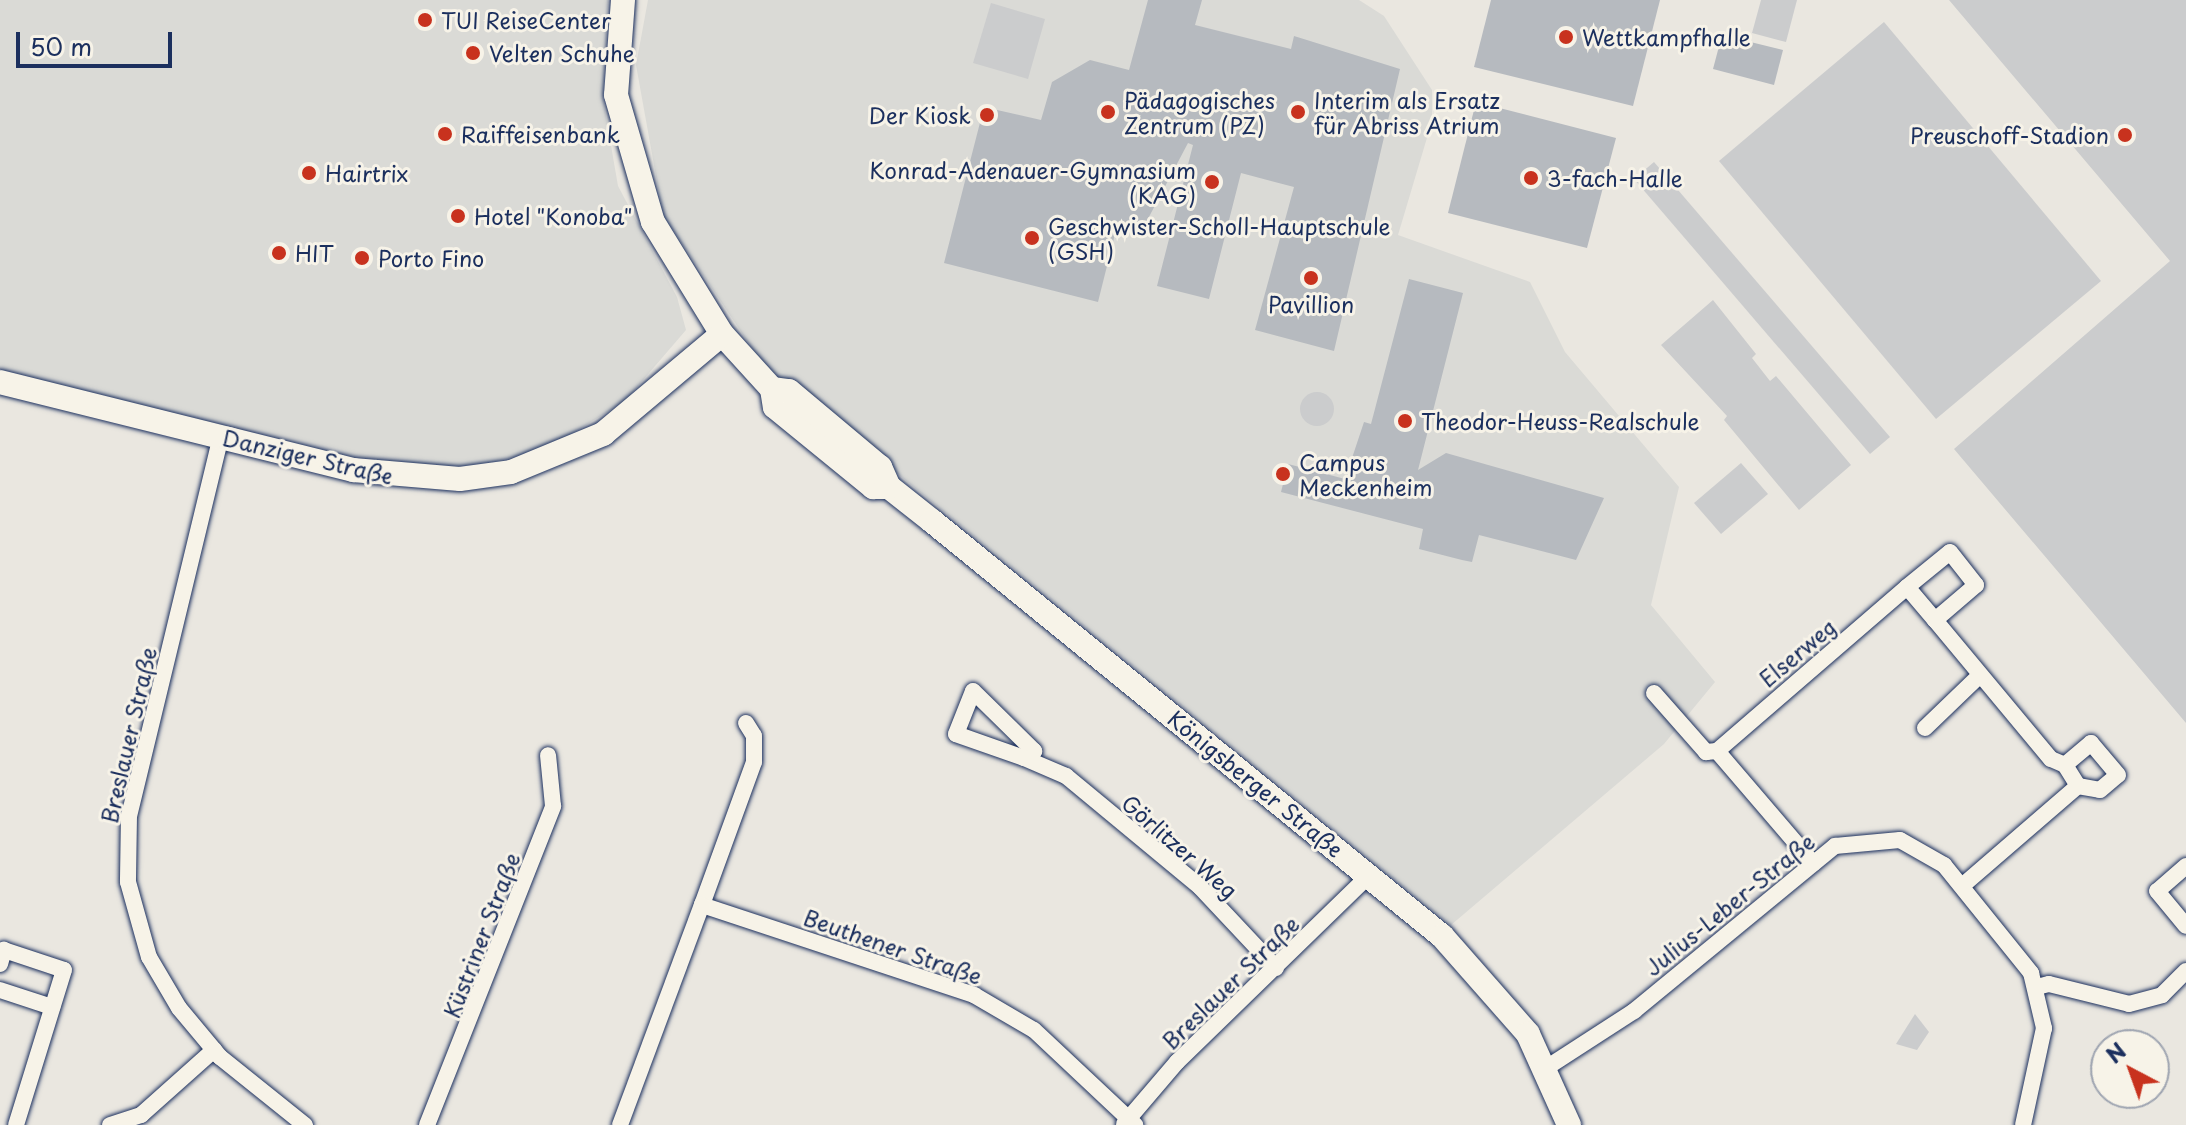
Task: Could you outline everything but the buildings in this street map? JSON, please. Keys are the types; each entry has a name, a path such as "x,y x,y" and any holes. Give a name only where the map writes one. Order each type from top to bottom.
{"street":[{"name":"Königsberger Straße","path":"623,0 615,82 627,138 653,222 722,334 772,389 789,391 880,467 889,487 1369,875 1466,960 1528,1034 1546,1068 1569,1125"},
{"name":"Danziger Straße","path":"0,382 404,479 511,472 603,434 722,334"},
{"name":"Breslauer Straße","path":"221,436 125,847 132,908 149,957 214,1050 305,1125"},
{"name":"Elserweg","path":"1717,751 1950,552 1976,585 1935,620"},
{"path":"1907,587 2051,759 2065,765 2078,786 2100,790 2118,775 2091,743 2065,765"},
{"path":"1925,728 1979,676"},
{"name":"Görlitzer Weg","path":"1029,755 973,691 956,734 1029,755 1048,766 1200,887 1276,968"},
{"path":"1654,693 1706,752 1717,751 1813,863"},
{"path":"620,1125 754,762 754,736 746,723"},
{"name":"Küstriner Straße","path":"427,1125 553,806 548,755"},
{"path":"1962,886 2078,786"},
{"name":"Julius-Leber-Straße","path":"1546,1068 1634,1011 1813,863 1857,840 1900,840 1927,852 1962,886 2022,958 2037,987 2044,1028 2023,1125"},
{"path":"2186,866 2157,891 2186,926"},
{"name":"Breslauer Straße","path":"1129,1122 1369,875"},
{"name":"Beuthener Straße","path":"702,905 974,995 1034,1030 1129,1122"},
{"path":"0,964 4,950 64,970 16,1125"},
{"path":"2037,987 2049,984 2129,1004 2162,995 2186,971"},
{"path":"0,990 52,1007"},
{"path":"110,1125 141,1115 214,1050"}],"shaded area":[{"path":"0,0 608,0 603,99 618,186 677,297 686,330 625,401 545,450 434,475 364,465 0,374"},
{"name":"Campus Meckenheim","path":"648,0 1359,0 1384,16 1432,90 1432,121 1398,235 1530,282 1565,352 1679,487 1651,605 1715,682 1664,744 1451,925 762,363 663,215 636,65"},
{"path":"1761,0 1797,0 1786,42 1752,33"},
{"path":"1949,0 2186,0 2186,723 1954,449 2170,261"},
{"path":"991,3 1045,19 1028,79 973,63"},
{"path":"1884,22 2101,281 1936,419 1719,161"},
{"path":"1654,162 1890,437 1870,454 1634,179"},
{"path":"1713,300 1756,354 1752,358 1770,381 1776,376 1851,465 1799,510 1724,420 1727,416 1661,345"},
{"path":"1317,392 1329,397 1334,409 1329,421 1317,426 1305,421 1300,409 1305,397"},
{"path":"1741,463 1768,494 1721,534 1694,503"},
{"path":"1915,1014 1929,1032 1917,1050 1896,1044"}],"place":[{"name":"TUI ReiseCenter","path":"425,20"},
{"name":"Wettkampfhalle","path":"1566,37"},
{"name":"Velten Schuhe","path":"473,53"},
{"name":"Pädagogisches Zentrum (PZ)","path":"1108,112"},
{"name":"Interim als Ersatz für Abriss Atrium","path":"1298,112"},
{"name":"Der Kiosk","path":"987,115"},
{"name":"Raiffeisenbank","path":"445,134"},
{"name":"Preuschoff-Stadion","path":"2125,135"},
{"name":"Hairtrix","path":"309,173"},
{"name":"3-fach-Halle","path":"1531,178"},
{"name":"Konrad-Adenauer-Gymnasium (KAG)","path":"1212,182"},
{"name":"Hotel \"Konoba\"","path":"458,216"},
{"name":"Geschwister-Scholl-Hauptschule (GSH)","path":"1032,238"},
{"name":"HIT","path":"279,253"},
{"name":"Porto Fino","path":"362,258"},
{"name":"Pavillion","path":"1311,278"},
{"name":"Theodor-Heuss-Realschule","path":"1405,421"},
{"name":"Campus Meckenheim","path":"1283,474"}]}
